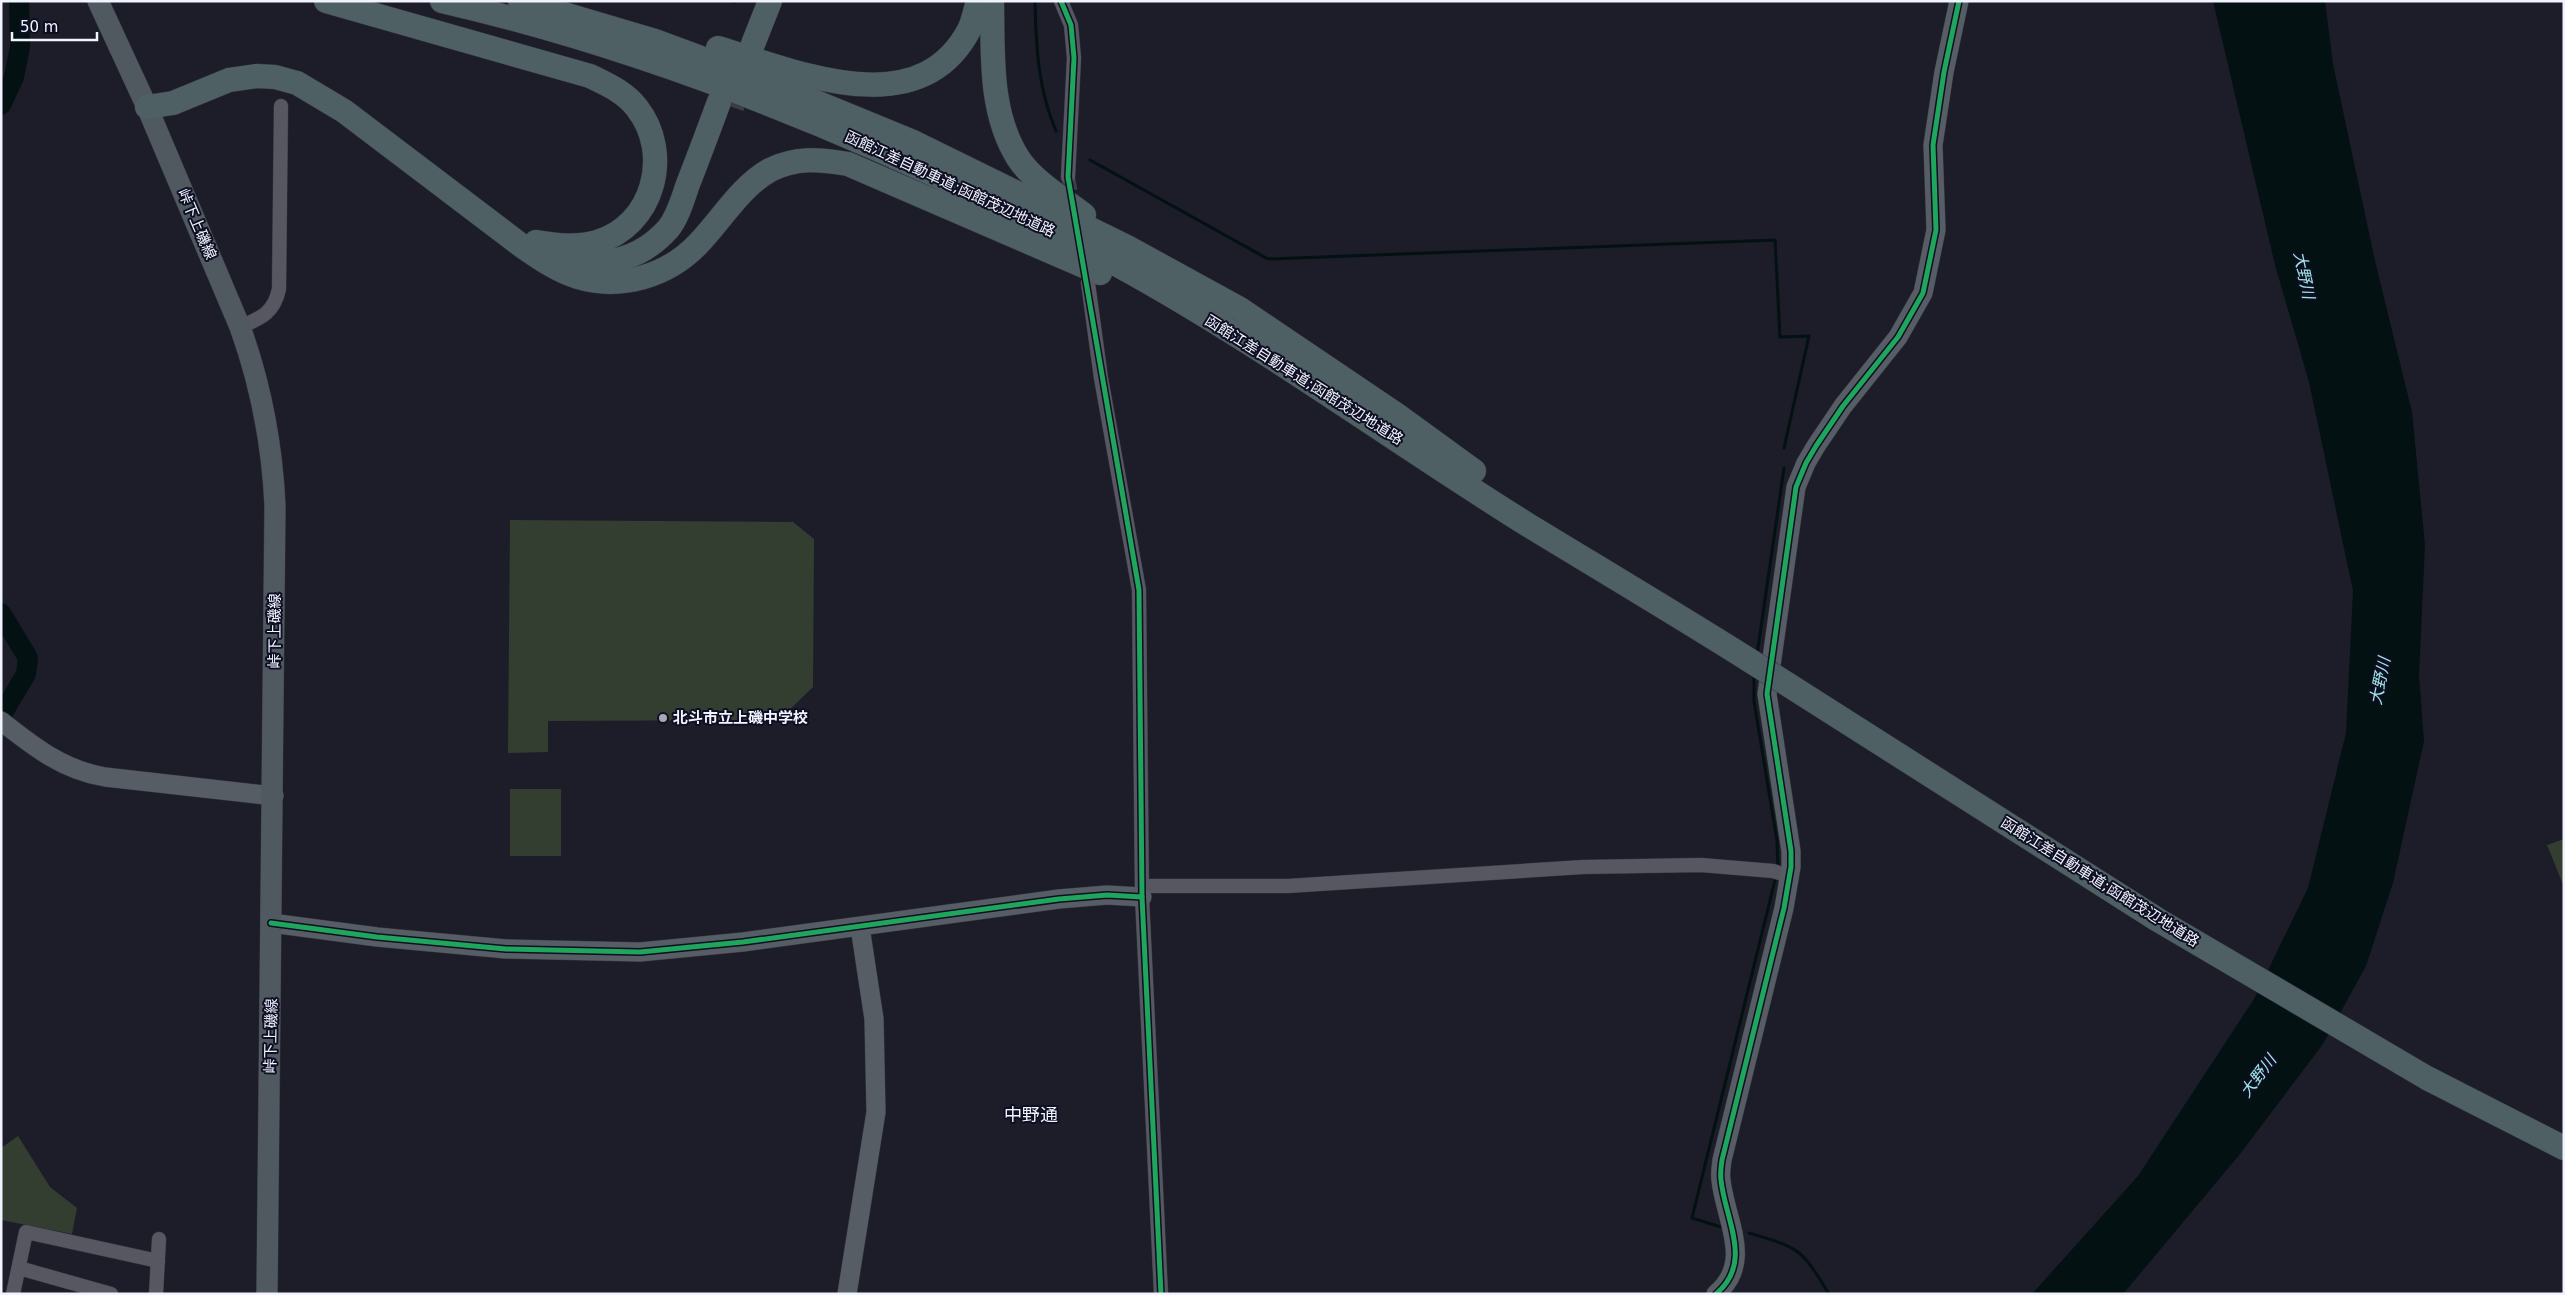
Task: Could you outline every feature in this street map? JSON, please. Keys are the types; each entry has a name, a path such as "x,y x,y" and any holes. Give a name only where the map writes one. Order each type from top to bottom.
{"highway":[{"path":"326,1 590,76 621,92 638,109 650,131 655,149 655,171 646,205 634,220 618,234 597,242 572,247 536,242"},
{"name":"函館江差自動車道;函館茂辺地道路","path":"442,1 568,34 649,60 775,105 902,159 1117,265 1288,366 1527,524 1648,596 2158,920 2427,1078 2564,1148"},
{"name":"函館江差自動車道;函館茂辺地道路","path":"520,1 656,41 782,88 911,141 1127,247 1249,315 1397,415 1648,596"},
{"path":"532,1 665,32 834,82 873,86 915,79 937,67 955,51 969,29 978,1"},
{"path":"757,1 748,42 770,1"},
{"path":"992,1 997,104 1005,130 1018,158 1042,182 1127,247"},
{"path":"147,107 167,91 214,72 244,64 274,64 292,68 312,76 346,99 536,242 561,256 588,263 624,259 646,247 668,228 725,104 691,214 674,242 644,264 618,274 578,277"},
{"path":"147,107 172,103 229,80 257,76 275,77 297,83 344,112 548,264 578,277 611,283 657,274 698,244 737,198 770,171 801,160 821,160 848,164 1100,273 1288,366"}],"main road":[{"name":"峠下上磯線","path":"98,1 147,107 240,327 256,375 273,458 275,505 274,796 267,1294"}],"street":[{"path":"1062,1 1071,25 1074,58 1068,177"},
{"path":"1716,1294 1726,1285 1736,1253 1721,1179 1722,1160 1784,908 1781,873 1791,851 1767,694 1796,487 1806,463 1824,435 1843,406 1898,337 1923,293 1936,230 1933,144 1944,72 1959,1"},
{"path":"240,327 264,317 274,307 279,289 281,106"},
{"path":"1088,283 1101,378 1139,590 1143,891 1161,1294"},
{"path":"1,721 50,758 70,768 93,775 274,796"},
{"path":"272,923 376,937 506,949 640,952 743,942 1059,899 1143,891 1288,886 1435,875 1603,867 1700,865 1781,873"},
{"path":"847,1294 876,1112 874,1019 860,927"},
{"path":"13,1294 26,1232 158,1261"},
{"path":"156,1294 159,1239"},
{"path":"19,1268 111,1294"}],"green space":[{"path":"510,520 793,522 814,539 813,687 779,720 548,721 548,752 508,753"},
{"path":"510,789 561,789 561,856 510,856"},
{"path":"2564,839 2564,887 2547,845"},
{"path":"18,1136 50,1187 77,1208 72,1234 1,1220 1,1148"}],"water":[{"name":"大野川","path":"2213,1 2325,1 2333,64 2375,261 2412,412 2425,545 2419,675 2424,741 2393,883 2366,966 2323,1044 2240,1154 2123,1294 2032,1294 2138,1176 2254,999 2308,888 2346,733 2353,591 2309,382 2275,265"}],"waterway":[{"path":"1,105 14,77 20,47 19,1"},
{"path":"1035,1 1039,68 1045,99 1056,131"},
{"path":"1090,160 1268,259 1775,240 1780,337 1809,336 1784,448"},
{"path":"1757,655 1784,468"},
{"path":"1,613 28,658 26,674 1,716"},
{"path":"1754,674 1754,701 1777,841 1778,868"},
{"path":"1721,1227 1692,1218 1776,876"},
{"path":"1749,1233 1779,1242 1798,1252 1812,1267 1829,1294"}],"tunnel":[{"path":"732,107 744,72"},
{"path":"1068,177 1074,209"}],"cycle path":[{"path":"1061,1 1071,25 1074,58 1068,177 1139,590 1142,897 1161,1294"},
{"path":"1716,1294 1727,1282 1733,1268 1735,1254 1731,1225 1723,1195 1721,1180 1722,1160 1784,908 1791,867 1791,851 1767,694 1796,487 1806,463 1816,446 1843,406 1898,337 1923,293 1936,230 1933,145 1944,72 1959,1"},
{"path":"271,923 377,937 506,949 640,952 743,942 1059,899 1107,895 1142,897"}],"place":[{"name":"北斗市立上磯中学校","path":"663,718"}],"district":[{"name":"中野通","path":"1031,1114"}]}
